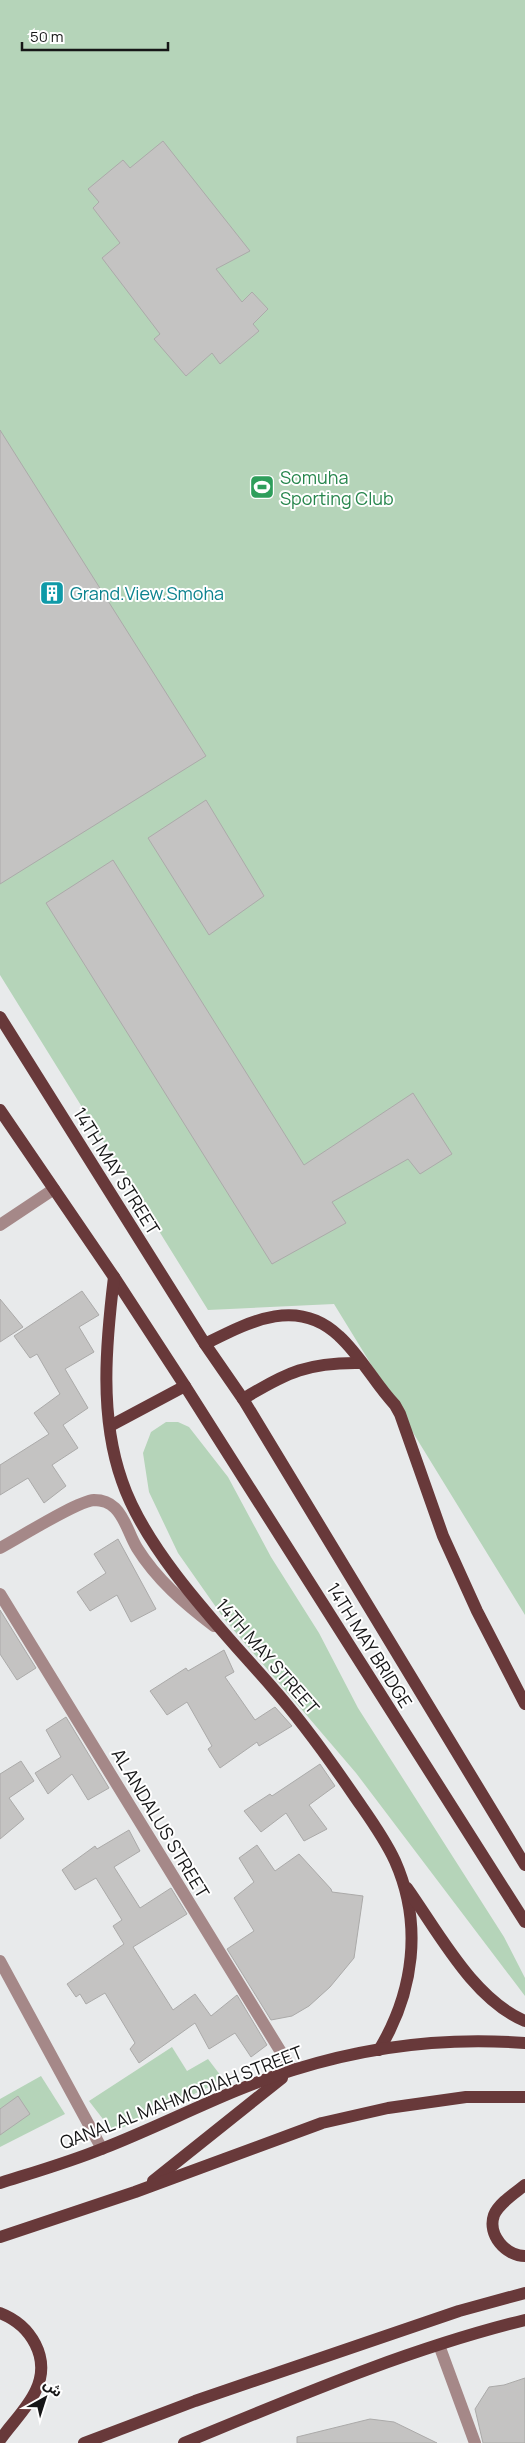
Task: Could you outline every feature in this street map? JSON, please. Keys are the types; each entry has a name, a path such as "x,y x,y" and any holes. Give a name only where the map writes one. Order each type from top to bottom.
{"main road":[{"name":"14TH MAY STREET","path":"0,1016 205,1344 243,1399"},
{"path":"0,1110 114,1276 185,1386 110,1426"},
{"name":"14TH MAY STREET","path":"114,1276 106,1350 110,1426 122,1481 132,1505 167,1560 223,1632 311,1733 385,1841 403,1882 412,1926 411,1960 406,1990 399,2011 379,2050"},
{"path":"205,1344 245,1324 286,1314 308,1317 325,1324 340,1337 400,1414 443,1536 477,1611 525,1704"},
{"path":"243,1399 296,1370 334,1362 361,1362"},
{"name":"14TH MAY BRIDGE","path":"185,1386 525,1922"},
{"name":"14TH MAY BRIDGE","path":"243,1399 525,1865"},
{"path":"403,1882 482,1991 500,2007 525,2021"},
{"name":"QANAL AL MAHMODIAH STREET","path":"0,2183 102,2149 232,2093 292,2070 335,2058 404,2045 465,2040 525,2043"},
{"path":"144,2188 292,2070"},
{"path":"0,2237 332,2121 388,2108 466,2097 525,2097"},
{"path":"525,2185 494,2214 493,2221 495,2236 500,2243 513,2254 525,2256"},
{"path":"84,2443 204,2398 459,2312 525,2293"},
{"path":"0,2313 16,2320 28,2331 36,2344 41,2360 41,2375 36,2391 0,2440"},
{"path":"184,2443 341,2378 439,2345 525,2320"}],"street":[{"path":"0,1225 54,1189"},
{"path":"0,1548 86,1502 106,1502 114,1507 120,1515 137,1548 159,1577 184,1604 223,1632"},
{"name":"AL ANDALUS STREET","path":"0,1594 292,2070"},
{"path":"0,1961 102,2149"},
{"path":"439,2345 475,2443"}],"green space":[{"name":"Somuha Sporting Club","path":"0,0 525,0 525,1615 334,1304 208,1310 0,975"},
{"path":"166,1422 178,1422 189,1427 228,1477 271,1557 319,1633 358,1708 504,1937 525,1978 525,1996 356,1773 225,1620 178,1553 149,1492 143,1453 151,1432"},
{"path":"172,2047 187,2071 208,2059 224,2080 113,2132 89,2101"},
{"path":"41,2076 65,2114 0,2147 0,2099"}],"building":[{"path":"163,141 250,251 216,269 242,302 252,292 268,309 253,324 259,331 220,364 212,353 186,376 154,339 160,334 102,258 120,243 93,208 99,202 88,189 123,160 130,168"},
{"name":"Grand.View.Smoha","path":"0,430 206,756 0,884"},
{"path":"206,800 264,896 209,935 148,838"},
{"path":"113,860 304,1165 413,1093 452,1154 420,1174 408,1159 332,1202 346,1223 272,1264 46,903"},
{"path":"82,1291 99,1315 79,1327 94,1352 65,1369 88,1408 63,1425 78,1448 52,1465 66,1486 44,1503 28,1478 0,1495 0,1465 49,1434 34,1413 60,1394 37,1354 30,1358 14,1336"},
{"path":"0,1299 23,1327 0,1342"},
{"path":"118,1539 156,1609 131,1622 117,1595 90,1611 77,1592 106,1573 94,1554"},
{"path":"0,1610 36,1668 17,1680 0,1654"},
{"path":"224,1650 234,1672 225,1677 255,1720 275,1707 292,1726 259,1746 257,1742 220,1768 208,1749 212,1746 187,1702 167,1715 150,1691 186,1668 188,1671"},
{"path":"66,1717 109,1788 88,1800 72,1774 48,1794 35,1773 61,1757 46,1730"},
{"path":"21,1761 34,1781 9,1798 24,1819 0,1839 0,1774"},
{"path":"320,1764 335,1786 309,1805 327,1829 304,1841 286,1813 261,1832 244,1811 270,1794 272,1796"},
{"path":"129,1830 140,1851 114,1867 140,1908 171,1888 187,1914 133,1947 173,2010 195,1994 211,2016 237,1995 267,2045 251,2057 235,2033 209,2049 195,2023 139,2063 130,2049 135,2043 105,1993 86,2004 80,1994 76,1997 67,1984 124,1944 113,1926 122,1920 96,1878 75,1890 62,1870 95,1846 97,1849"},
{"path":"257,1845 275,1871 299,1854 332,1892 363,1896 354,1958 330,1987 309,2006 292,2016 271,2020 227,1949 254,1931 234,1898 254,1882 239,1858"},
{"path":"18,2096 30,2114 0,2135 0,2109"},
{"path":"525,2378 525,2443 483,2443 475,2409 489,2387 504,2385"},
{"path":"370,2419 394,2422 437,2443 297,2443 297,2437"}],"place":[{"name":"Somuha Sporting Club","path":"262,487"},
{"name":"Grand.View.Smoha","path":"52,593"}]}
